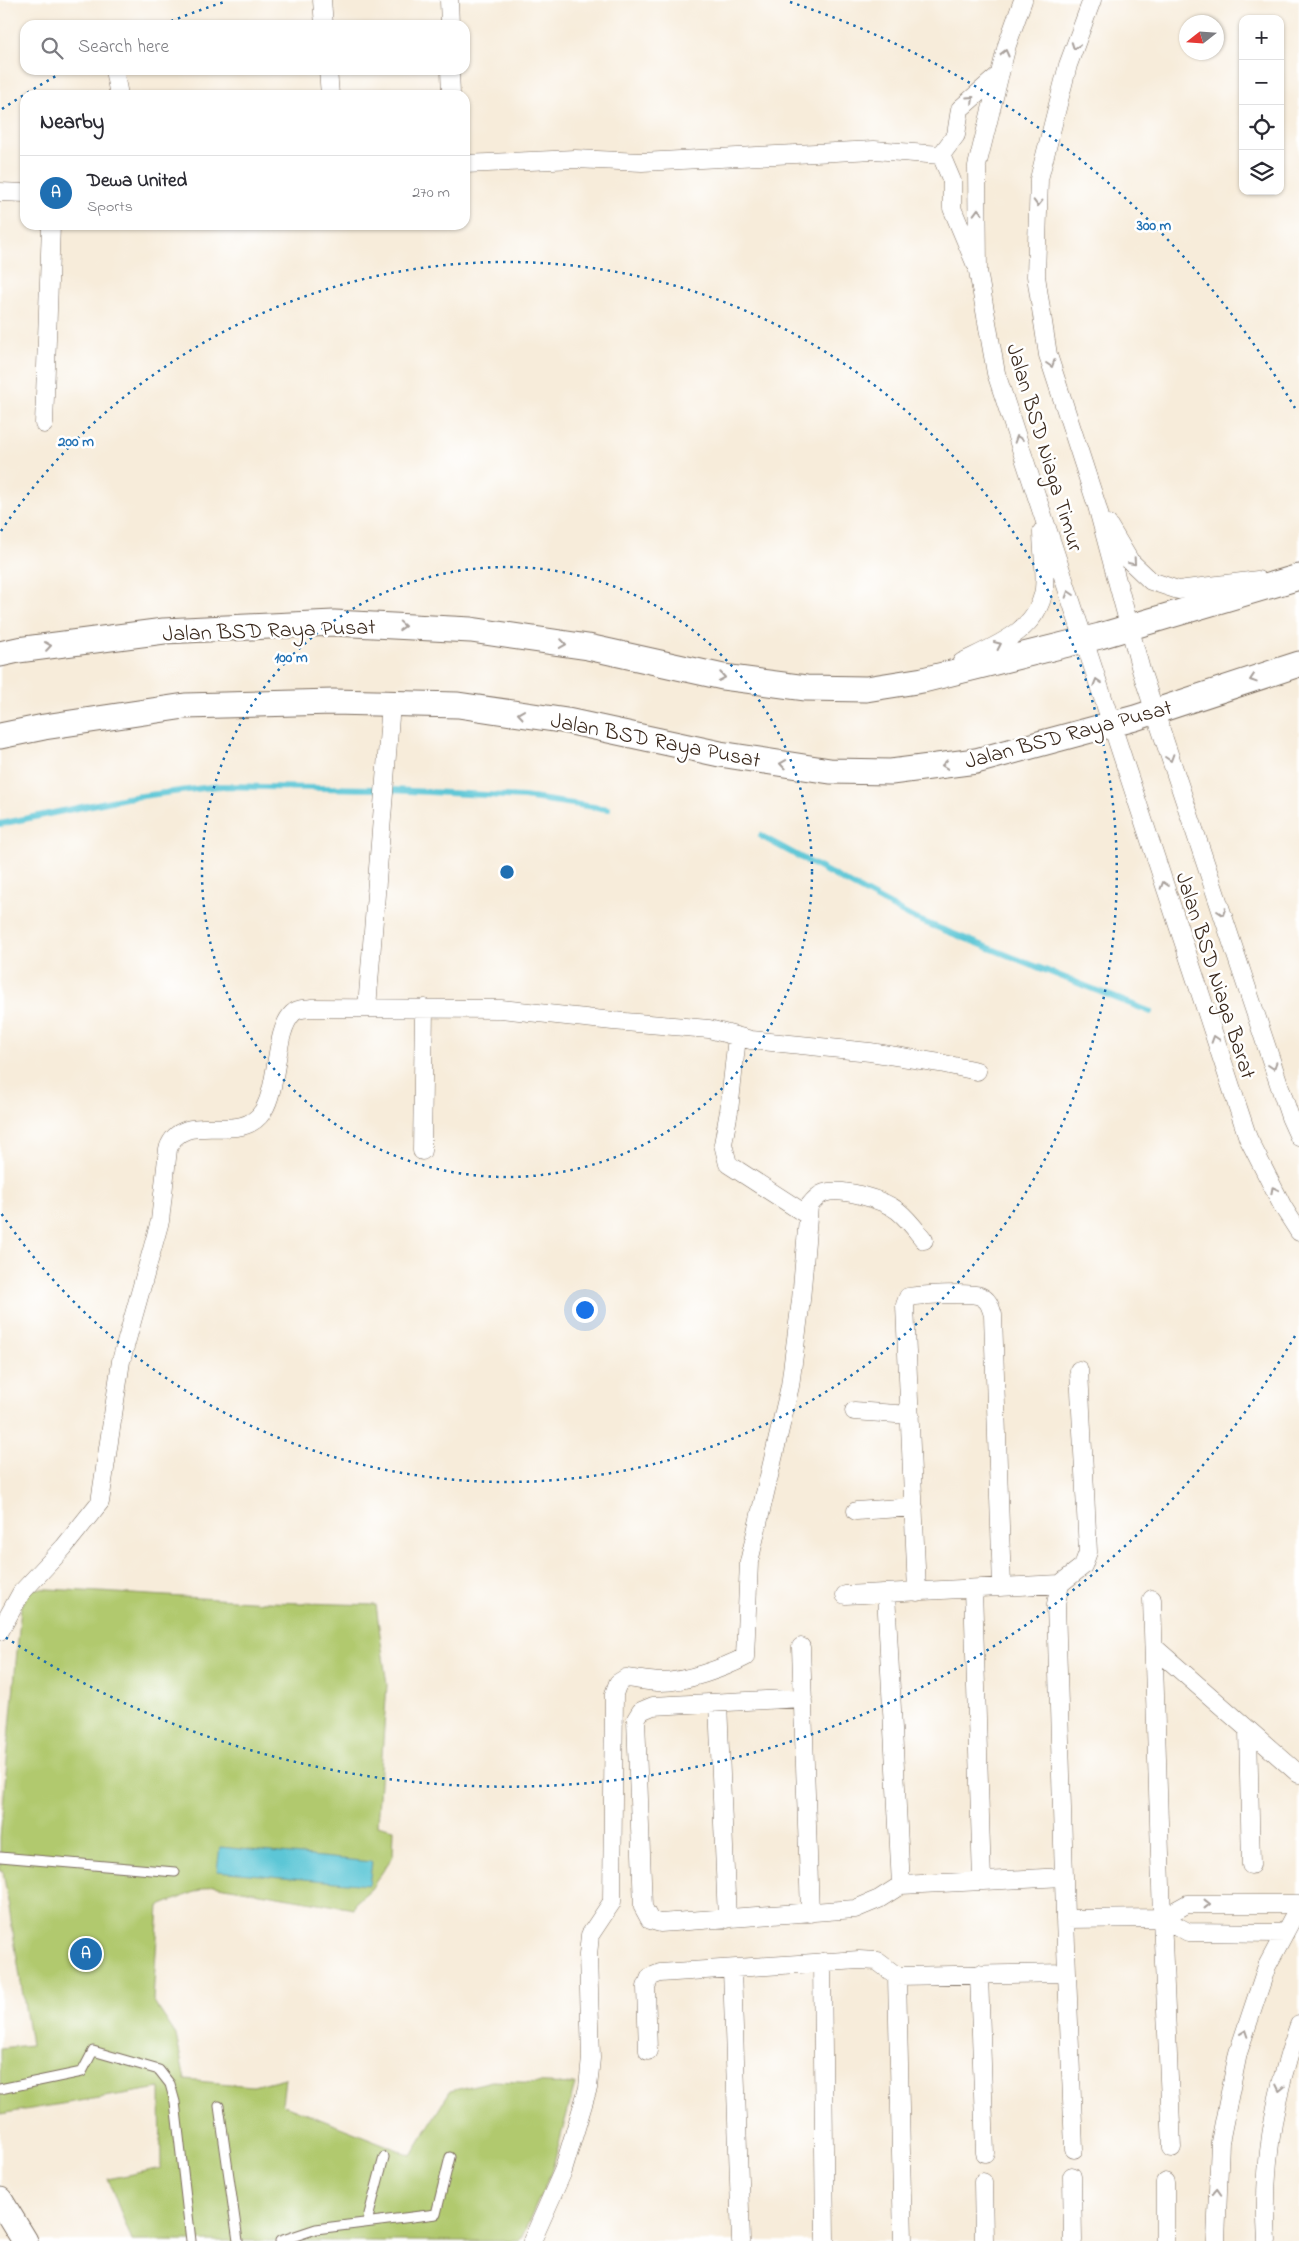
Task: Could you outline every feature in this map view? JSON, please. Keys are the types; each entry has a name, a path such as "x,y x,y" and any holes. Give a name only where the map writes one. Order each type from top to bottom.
{"main road":[{"name":"Jalan BSD Raya Pusat","path":"0,654 164,631 334,623 471,630 588,647 723,677 806,688 866,689 923,680 1130,628 1299,576"},
{"name":"Jalan BSD Raya Pusat","path":"0,736 44,727 185,706 332,702 458,705 567,721 720,754 830,771 891,772 976,761 1111,725 1299,664"},
{"path":"0,2200 25,2241"}],"street":[{"path":"322,0 324,20"},
{"path":"449,0 450,20"},
{"name":"Jalan BSD Niaga Timur","path":"1023,0 1007,45 977,166 978,271 996,373 1111,725"},
{"name":"Jalan BSD Niaga Timur","path":"1092,0 1068,65 1039,179 1036,276 1048,356 1097,506 1155,711"},
{"path":"941,156 956,135 960,109 1000,74"},
{"path":"115,75 119,90"},
{"path":"328,75 330,90"},
{"path":"450,75 451,90"},
{"path":"470,164 575,159 642,162 874,150 941,156"},
{"path":"941,156 952,181 952,208 978,271"},
{"path":"0,192 20,192"},
{"path":"44,424 51,230"},
{"path":"1097,506 1130,561 1151,581 1178,590 1299,576"},
{"path":"923,680 1011,639 1034,616 1044,589 1041,510"},
{"path":"367,1008 385,755 391,704"},
{"name":"Jalan BSD Niaga Barat","path":"1155,711 1290,1117 1299,1137"},
{"name":"Jalan BSD Niaga Barat","path":"1111,725 1248,1138 1283,1207 1299,1232"},
{"path":"0,1631 21,1593 64,1547 100,1502 121,1361 160,1221 168,1149 171,1140 182,1131 196,1128 236,1128 255,1120 262,1113 270,1098 284,1028 293,1013 300,1009 311,1008 501,1008 613,1021 709,1028 751,1040 870,1052 940,1062 977,1071"},
{"path":"422,1151 424,1008"},
{"path":"737,1037 730,1111 723,1144 728,1164 807,1216"},
{"path":"532,2241 563,2171 588,2088 591,2058 588,1955 590,1935 612,1902 614,1694 618,1683 626,1678 660,1682 678,1680 746,1657 749,1562 790,1386 801,1300 809,1206 823,1193 863,1196 886,1203 898,1211 924,1240"},
{"path":"917,1592 905,1305 908,1297 919,1295 979,1295 989,1302 993,1315 1002,1587"},
{"path":"845,1595 1060,1584 1083,1566 1088,1552 1079,1370"},
{"path":"854,1411 910,1415"},
{"path":"856,1511 914,1507"},
{"path":"1060,1584 1056,1604 1074,2149"},
{"path":"973,1589 982,1881"},
{"path":"886,1593 901,1885"},
{"path":"1152,1599 1162,1918 1172,2148"},
{"path":"801,1647 810,1913"},
{"path":"1154,1647 1299,1774"},
{"path":"803,1698 653,1706 641,1711 636,1719 643,1907 650,1920 660,1923 855,1910 879,1899 901,1885 1064,1877"},
{"path":"718,1702 727,1918"},
{"path":"1248,1729 1251,1865"},
{"path":"1065,1919 1162,1918 1187,1904 1299,1905 1267,1966 1238,2053 1220,2142 1216,2241"},
{"path":"1162,1918 1188,1932 1285,1933"},
{"path":"648,2052 646,1987 650,1977 660,1973 859,1960 877,1961 897,1976 1067,1973"},
{"path":"822,1962 825,2241"},
{"path":"732,1969 741,2241"},
{"path":"979,1974 985,2153"},
{"path":"897,1976 902,2241"},
{"path":"1267,2241 1269,2144 1286,2063 1299,2025"},
{"path":"1072,2176 1073,2241"},
{"path":"983,2182 984,2241"},
{"path":"1165,2182 1165,2241"}],"lane":[{"path":"0,1857 175,1872"},
{"path":"0,2089 82,2072 93,2051 159,2070 170,2084 175,2102 191,2241"},
{"path":"219,2106 238,2241"},
{"path":"367,2222 384,2157"},
{"path":"284,2240 316,2229 436,2214 450,2158"}],"green space":[{"path":"32,1588 267,1602 376,1605 387,1685 377,1825 394,1829 393,1856 371,1889 356,1902 354,1909 213,1885 159,1906 153,2000 176,2035 185,2080 253,2086 285,2078 282,2104 411,2155 450,2091 492,2081 575,2084 551,2173 520,2241 132,2241 108,2179 161,2168 160,2088 0,2114 0,2048 31,2045 3,1871 0,1871 0,1838 21,1607"}],"water":[{"path":"220,1847 372,1862 369,1885 217,1871"}],"waterway":[{"path":"0,824 126,798 219,786 372,789 524,797 608,809"},
{"path":"761,836 911,917 1151,1012"}],"place":[{"name":"Dewa United","path":"86,1954"}]}
